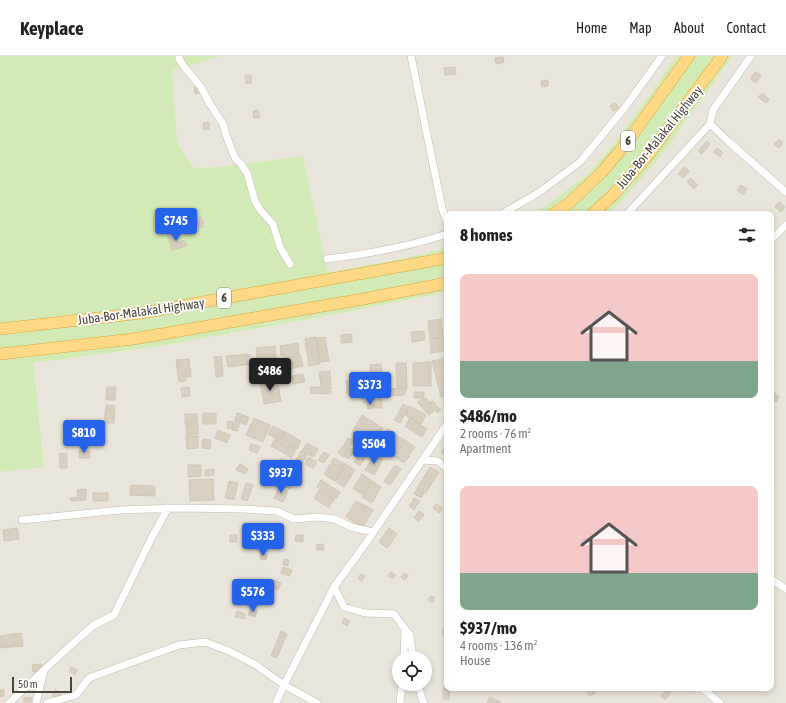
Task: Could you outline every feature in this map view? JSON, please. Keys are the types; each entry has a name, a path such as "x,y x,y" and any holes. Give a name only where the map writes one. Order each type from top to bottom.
{"highway":[{"name":"Juba-Bor-Malakal Highway","path":"558,211 567,205 602,172 625,146 689,56"},
{"name":"Juba-Bor-Malakal Highway","path":"596,211 612,196 646,158 722,56"},
{"name":"Juba-Bor-Malakal Highway","path":"0,329 142,313 444,259"},
{"name":"Juba-Bor-Malakal Highway","path":"0,354 133,339 444,284"}],"street":[{"path":"179,56 179,59 185,68 201,87 222,124 235,158 247,173 255,201 261,211 273,224 280,247 290,264"},
{"path":"411,56 444,214"},
{"path":"507,211 538,193 580,162 626,106 662,56"},
{"path":"631,211 710,124 713,110 751,56"},
{"path":"710,124 786,192"},
{"path":"774,237 786,225"},
{"path":"326,260 404,247 444,235"},
{"path":"276,703 334,587 444,428"},
{"path":"423,460 438,461 444,466"},
{"path":"22,520 121,510 168,508 243,508 278,511 294,519 318,517 335,519 351,527 373,532"},
{"path":"9,703 94,625 114,615 152,537 168,508"},
{"path":"774,581 786,589"},
{"path":"334,587 344,607 365,613 394,614 410,635 412,651"},
{"path":"404,651 405,629"},
{"path":"47,703 76,695 89,678 179,645 205,642 229,651 256,665 284,685 317,703"},
{"path":"36,703 44,670"},
{"path":"400,703 401,691"},
{"path":"420,691 424,703"},
{"path":"706,691 720,703"}],"shaded area":[{"path":"222,56 676,56 612,146 586,176 538,211 444,211 444,249 401,259 328,272 303,156 219,167 194,168 177,142 171,71"},
{"path":"733,56 786,56 786,703 0,703 0,472 44,466 34,363 161,346 444,293 444,691 774,691 774,211 611,211 660,157"}],"green space":[{"path":"0,56 222,56 172,71 177,142 194,168 219,167 303,156 328,272 401,259 444,249 444,293 161,346 34,363 44,467 0,472"},
{"path":"676,56 733,56 660,157 611,211 538,211 586,176 612,146"}],"building":[{"path":"503,57 504,62 496,64 495,58"},
{"path":"455,67 456,74 445,75 444,68"},
{"path":"755,72 761,75 756,83 750,79"},
{"path":"251,75 252,83 246,84 245,76"},
{"path":"548,80 548,86 542,87 541,81"},
{"path":"194,87 200,87 201,93 195,94"},
{"path":"762,93 769,99 766,103 758,97"},
{"path":"615,103 619,108 613,111 610,106"},
{"path":"258,110 260,118 254,118 253,111"},
{"path":"209,122 209,129 204,130 203,123"},
{"path":"779,139 783,142 779,148 774,144"},
{"path":"707,141 710,144 702,154 698,151"},
{"path":"717,148 723,153 720,157 714,152"},
{"path":"684,167 689,171 683,178 678,174"},
{"path":"690,178 698,185 694,189 687,182"},
{"path":"741,185 747,189 743,195 737,190"},
{"path":"779,202 785,207 781,212 775,207"},
{"path":"201,217 204,226 199,228 196,219"},
{"path":"186,230 191,230 192,235 187,235"},
{"path":"174,232 177,243 185,240 187,246 172,250 167,234"},
{"path":"441,319 443,337 430,338 428,321"},
{"path":"424,331 425,340 412,342 411,332"},
{"path":"352,334 352,342 341,343 341,335"},
{"path":"316,337 320,364 309,366 305,339"},
{"path":"325,337 329,361 320,362 317,338"},
{"path":"444,338 444,351 431,353 430,339"},
{"path":"298,343 299,353 281,356 280,346"},
{"path":"275,346 276,358 258,361 256,348"},
{"path":"250,354 251,364 228,367 226,356"},
{"path":"300,354 303,366 284,370 282,358"},
{"path":"221,356 223,376 216,377 214,357"},
{"path":"444,358 444,396 441,397 432,361"},
{"path":"189,359 191,377 186,377 186,381 179,382 176,360"},
{"path":"431,362 431,386 413,386 413,363"},
{"path":"396,363 406,363 407,388 397,388"},
{"path":"381,364 382,378 371,379 370,365"},
{"path":"330,371 331,385 321,386 319,372"},
{"path":"303,374 305,382 293,384 292,376"},
{"path":"277,379 281,401 264,404 260,382"},
{"path":"346,381 355,381 356,393 347,394"},
{"path":"107,387 116,387 115,400 106,400"},
{"path":"189,387 190,396 182,397 181,388"},
{"path":"310,387 331,387 331,394 311,393"},
{"path":"407,388 404,395 389,396 388,389"},
{"path":"381,390 382,408 374,408 373,391"},
{"path":"362,391 371,391 372,402 363,403"},
{"path":"414,392 424,392 424,398 414,398"},
{"path":"774,393 779,397 776,402 774,400"},
{"path":"426,398 430,402 433,401 437,405 432,409 434,411 429,415 417,402"},
{"path":"367,403 372,403 373,408 368,409"},
{"path":"403,404 409,407 403,417 398,413"},
{"path":"106,405 115,406 114,423 104,423"},
{"path":"410,406 426,415 421,424 405,415"},
{"path":"437,406 441,410 438,413 434,410"},
{"path":"203,413 216,413 216,424 203,424"},
{"path":"237,413 242,414 237,431 232,430"},
{"path":"185,414 197,414 197,423 185,424"},
{"path":"398,414 403,418 400,423 394,420"},
{"path":"243,415 249,417 246,425 240,422"},
{"path":"362,415 383,428 373,444 352,432"},
{"path":"254,418 270,425 263,442 246,435"},
{"path":"410,418 427,429 422,437 405,426"},
{"path":"228,421 233,422 232,429 227,428"},
{"path":"186,424 198,424 198,434 187,435"},
{"path":"273,426 285,432 280,440 268,434"},
{"path":"387,429 393,433 388,441 382,437"},
{"path":"218,430 230,435 227,443 215,438"},
{"path":"285,432 301,441 297,449 281,440"},
{"path":"394,434 399,437 388,453 384,450"},
{"path":"186,436 198,436 198,448 187,449"},
{"path":"400,437 415,447 410,454 395,444"},
{"path":"348,438 353,440 349,448 344,445"},
{"path":"203,439 211,440 210,449 202,448"},
{"path":"275,439 289,446 285,454 271,446"},
{"path":"307,443 318,449 313,457 302,451"},
{"path":"251,444 260,447 257,453 249,450"},
{"path":"359,444 363,447 359,454 354,451"},
{"path":"343,445 348,449 343,457 338,453"},
{"path":"394,445 410,456 404,463 389,453"},
{"path":"290,446 296,449 291,458 286,454"},
{"path":"365,447 370,450 360,466 354,462"},
{"path":"349,448 354,451 349,459 344,456"},
{"path":"79,451 90,451 90,458 79,458"},
{"path":"301,451 307,455 302,464 296,460"},
{"path":"324,452 329,455 324,463 318,460"},
{"path":"67,453 67,468 60,468 59,454"},
{"path":"375,454 383,459 374,475 365,470"},
{"path":"308,457 317,462 313,468 305,464"},
{"path":"334,458 345,464 334,481 324,474"},
{"path":"281,459 288,462 278,480 271,476"},
{"path":"240,464 248,469 245,474 236,470"},
{"path":"345,464 355,470 344,487 335,481"},
{"path":"188,465 201,465 201,476 188,477"},
{"path":"395,465 401,469 390,485 384,481"},
{"path":"430,467 439,472 426,493 417,488"},
{"path":"214,469 214,475 205,476 205,470"},
{"path":"287,473 296,478 290,489 281,485"},
{"path":"362,474 371,480 362,494 353,489"},
{"path":"213,479 214,500 190,501 189,480"},
{"path":"321,480 329,485 325,492 317,487"},
{"path":"229,481 238,483 234,500 225,498"},
{"path":"371,481 381,487 372,503 362,497"},
{"path":"246,483 253,485 247,501 241,499"},
{"path":"131,485 155,486 155,496 130,495"},
{"path":"330,486 340,492 336,499 326,493"},
{"path":"279,487 288,491 283,502 274,498"},
{"path":"86,489 86,496 78,496 77,490"},
{"path":"417,489 424,493 421,498 414,494"},
{"path":"319,490 334,499 329,508 314,498"},
{"path":"93,493 108,493 108,501 93,501"},
{"path":"86,497 86,500 71,501 70,498"},
{"path":"414,498 420,501 417,505 412,502"},
{"path":"356,501 373,510 363,527 346,517"},
{"path":"411,503 416,506 414,510 409,506"},
{"path":"436,504 442,508 439,513 433,508"},
{"path":"419,511 424,514 419,521 414,518"},
{"path":"17,528 19,539 4,541 3,530"},
{"path":"389,528 397,534 387,548 379,542"},
{"path":"230,535 237,535 237,542 230,542"},
{"path":"296,535 303,535 303,542 295,541"},
{"path":"323,544 324,550 317,550 316,545"},
{"path":"260,554 266,554 267,559 261,560"},
{"path":"284,559 289,560 288,566 283,565"},
{"path":"283,567 292,570 290,576 281,573"},
{"path":"391,572 396,575 393,579 388,576"},
{"path":"404,573 408,575 405,580 401,577"},
{"path":"361,574 365,576 362,581 358,578"},
{"path":"274,580 281,583 278,590 271,586"},
{"path":"431,596 435,598 432,603 428,600"},
{"path":"251,608 257,611 255,617 248,615"},
{"path":"237,611 245,614 244,619 235,617"},
{"path":"344,618 350,621 347,626 342,623"},
{"path":"281,631 287,634 277,658 271,656"},
{"path":"21,633 23,646 0,648 0,636"},
{"path":"42,664 42,671 33,672 32,665"},
{"path":"71,667 77,670 75,675 69,672"},
{"path":"443,688 444,691 450,691 449,700 443,699"},
{"path":"0,690 4,690 4,696 0,697"},
{"path":"55,690 61,693 58,699 52,696"},
{"path":"594,691 595,693 590,696 587,692"},
{"path":"666,691 671,693 665,700 661,696"},
{"path":"31,697 32,703 24,703 24,698"},
{"path":"490,697 501,702 487,703"}]}
